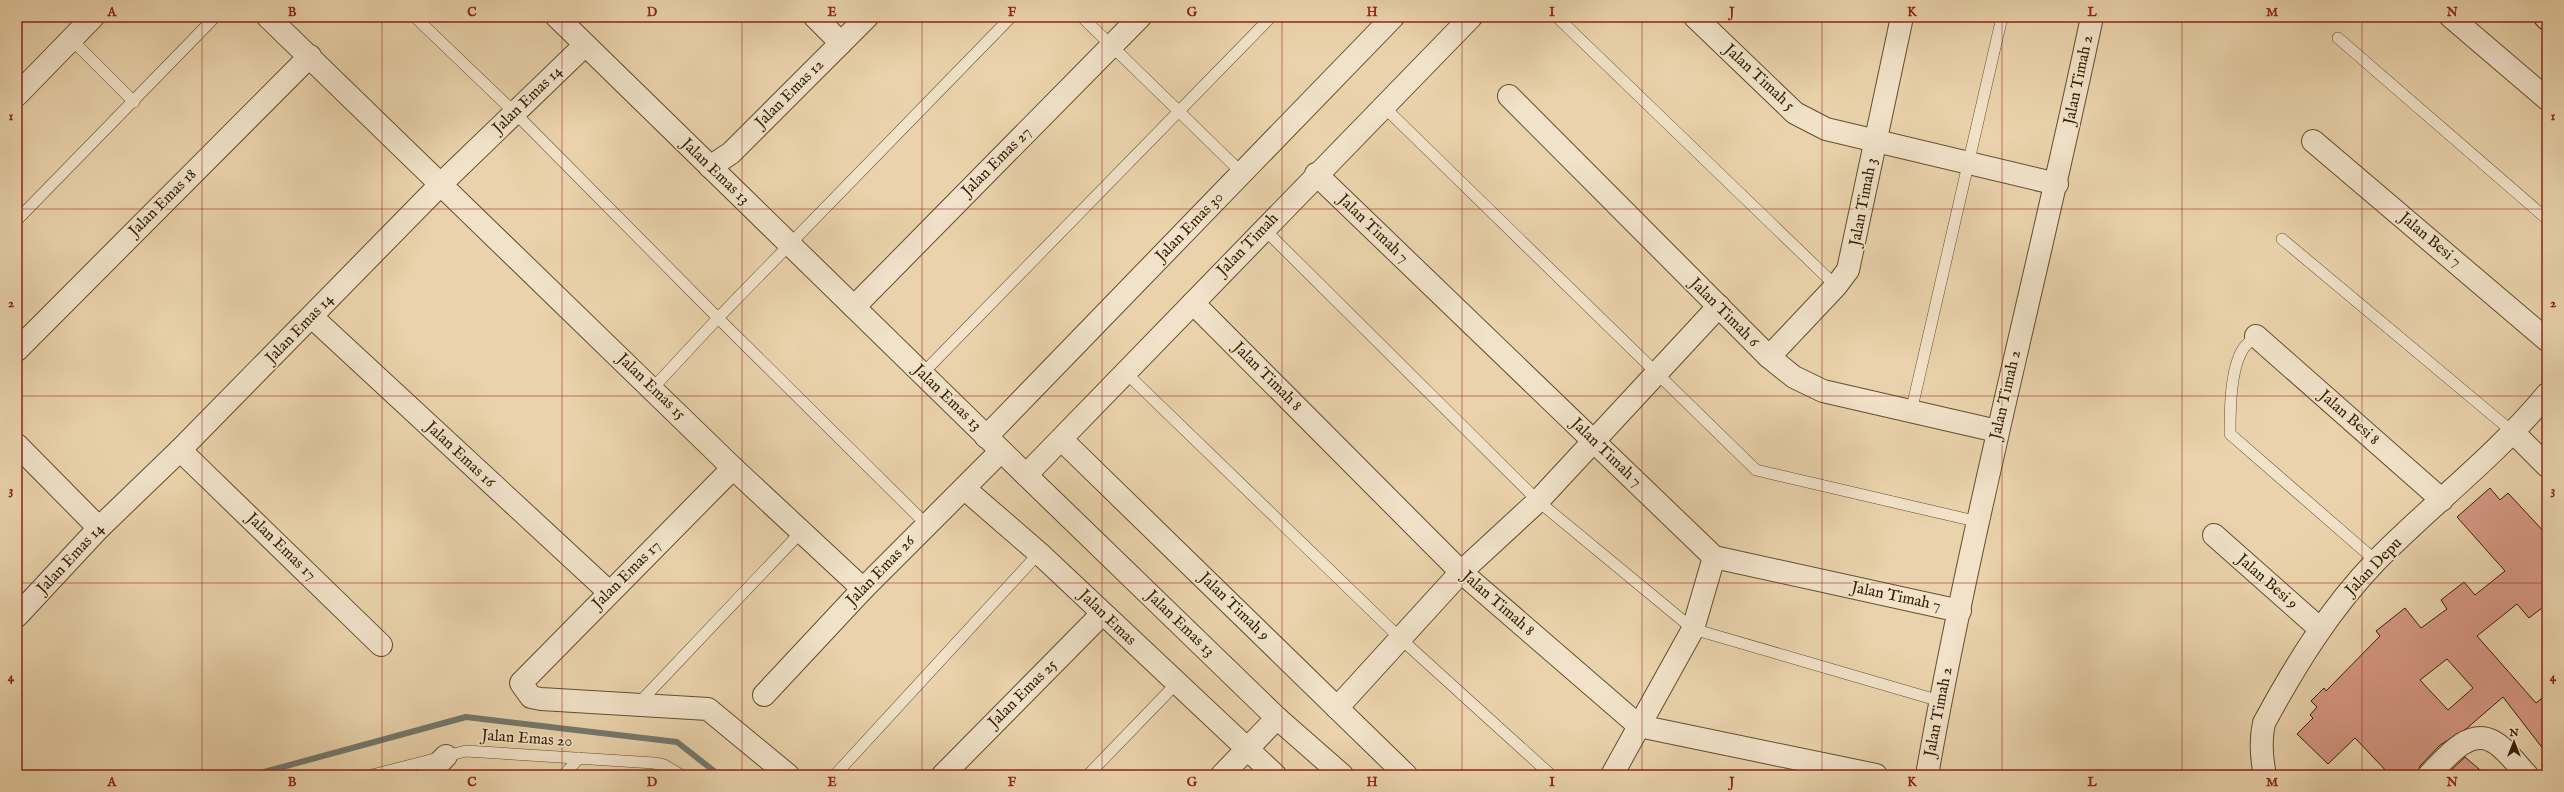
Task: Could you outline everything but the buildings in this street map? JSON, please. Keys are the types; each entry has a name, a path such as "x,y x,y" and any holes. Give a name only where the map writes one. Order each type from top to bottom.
{"street":[{"path":"17,95 93,17"},
{"path":"268,17 442,184"},
{"name":"Jalan Emas 13","path":"557,17 1026,475 1278,718 1342,775"},
{"path":"815,17 841,43"},
{"name":"Jalan Emas 12","path":"710,167 731,152 867,17"},
{"name":"Jalan Emas 27","path":"854,307 1140,17"},
{"name":"Jalan Emas 30","path":"994,444 1242,173 1393,17"},
{"name":"Jalan Timah","path":"1026,475 1062,440 1124,371 1193,303 1316,174 1471,17"},
{"name":"Jalan Timah 5","path":"1695,17 1795,113 1826,129 2057,184"},
{"name":"Jalan Timah 3","path":"1769,357 1836,286 1848,270 1853,253 1902,17"},
{"name":"Jalan Timah 2","path":"1927,775 1940,701 1997,432 2057,184 2092,17"},
{"path":"2451,17 2547,99"},
{"name":"Jalan Emas 14","path":"17,616 99,528 180,450 514,112 585,45"},
{"name":"Jalan Emas 18","path":"17,350 310,56"},
{"name":"Jalan Timah 6","path":"1509,96 1624,214 1719,306 1769,357 1794,377 1823,391 1997,432"},
{"name":"Jalan Besi 7","path":"2313,141 2547,340"},
{"name":"Jalan Timah 7","path":"1316,174 1714,557 1960,611"},
{"name":"Jalan Emas 15","path":"442,184 653,388 733,468 863,589"},
{"name":"Jalan Timah 8","path":"1193,303 1461,572 1639,726 1876,775"},
{"path":"1337,708 1461,572 1538,501 1595,442 1719,306"},
{"name":"Jalan Emas 16","path":"312,317 609,592"},
{"name":"Jalan Besi 8","path":"2256,336 2442,500"},
{"name":"Jalan Depu","path":"2265,775 2261,756 2261,737 2264,722 2320,628 2376,561 2514,433 2547,394"},
{"path":"2514,433 2547,466"},
{"name":"Jalan Timah 9","path":"1062,440 1406,775"},
{"name":"Jalan Emas 26","path":"764,694 863,589 964,489 994,444"},
{"path":"17,445 99,528"},
{"name":"Jalan Emas 17","path":"180,450 381,645"},
{"name":"Jalan Emas 17","path":"639,703 541,699 531,697 521,683 609,592 733,468"},
{"name":"Jalan Emas","path":"964,489 1038,553 1176,684 1275,775"},
{"name":"Jalan Besi 9","path":"2214,535 2320,628"},
{"path":"1612,775 1693,629 1714,557"},
{"name":"Jalan Emas 25","path":"943,775 1102,614"},
{"path":"639,703 708,709 788,775"},
{"path":"1222,775 1278,718"},
{"path":"2429,775 2456,750 2475,738 2493,741 2527,775"},
{"path":"428,775 446,756"}],"lane":[{"path":"17,220 134,102 215,17"},
{"path":"415,17 514,112 718,318 927,524"},
{"path":"653,388 718,318 791,246 1011,17"},
{"path":"1082,17 1242,173"},
{"path":"922,374 1178,110 1271,17"},
{"path":"1557,17 1836,286"},
{"path":"1911,412 2002,17"},
{"path":"2338,38 2547,219"},
{"path":"72,40 134,102"},
{"path":"1383,106 1656,375 1756,470 1979,522"},
{"path":"1264,229 1538,501 1693,629 1940,701"},
{"path":"2282,239 2514,433"},
{"path":"2256,336 2243,350 2235,376 2230,399 2230,434 2376,561"},
{"path":"1124,371 1401,639 1551,775"},
{"path":"639,703 802,531"},
{"path":"835,775 1038,553"},
{"path":"1088,775 1176,684"},
{"name":"Jalan Emas 20","path":"372,775 466,751 654,763 664,765 681,775"},
{"path":"564,775 579,758"}],"waterway":[{"path":"253,775 466,717 677,742 719,775"}]}
